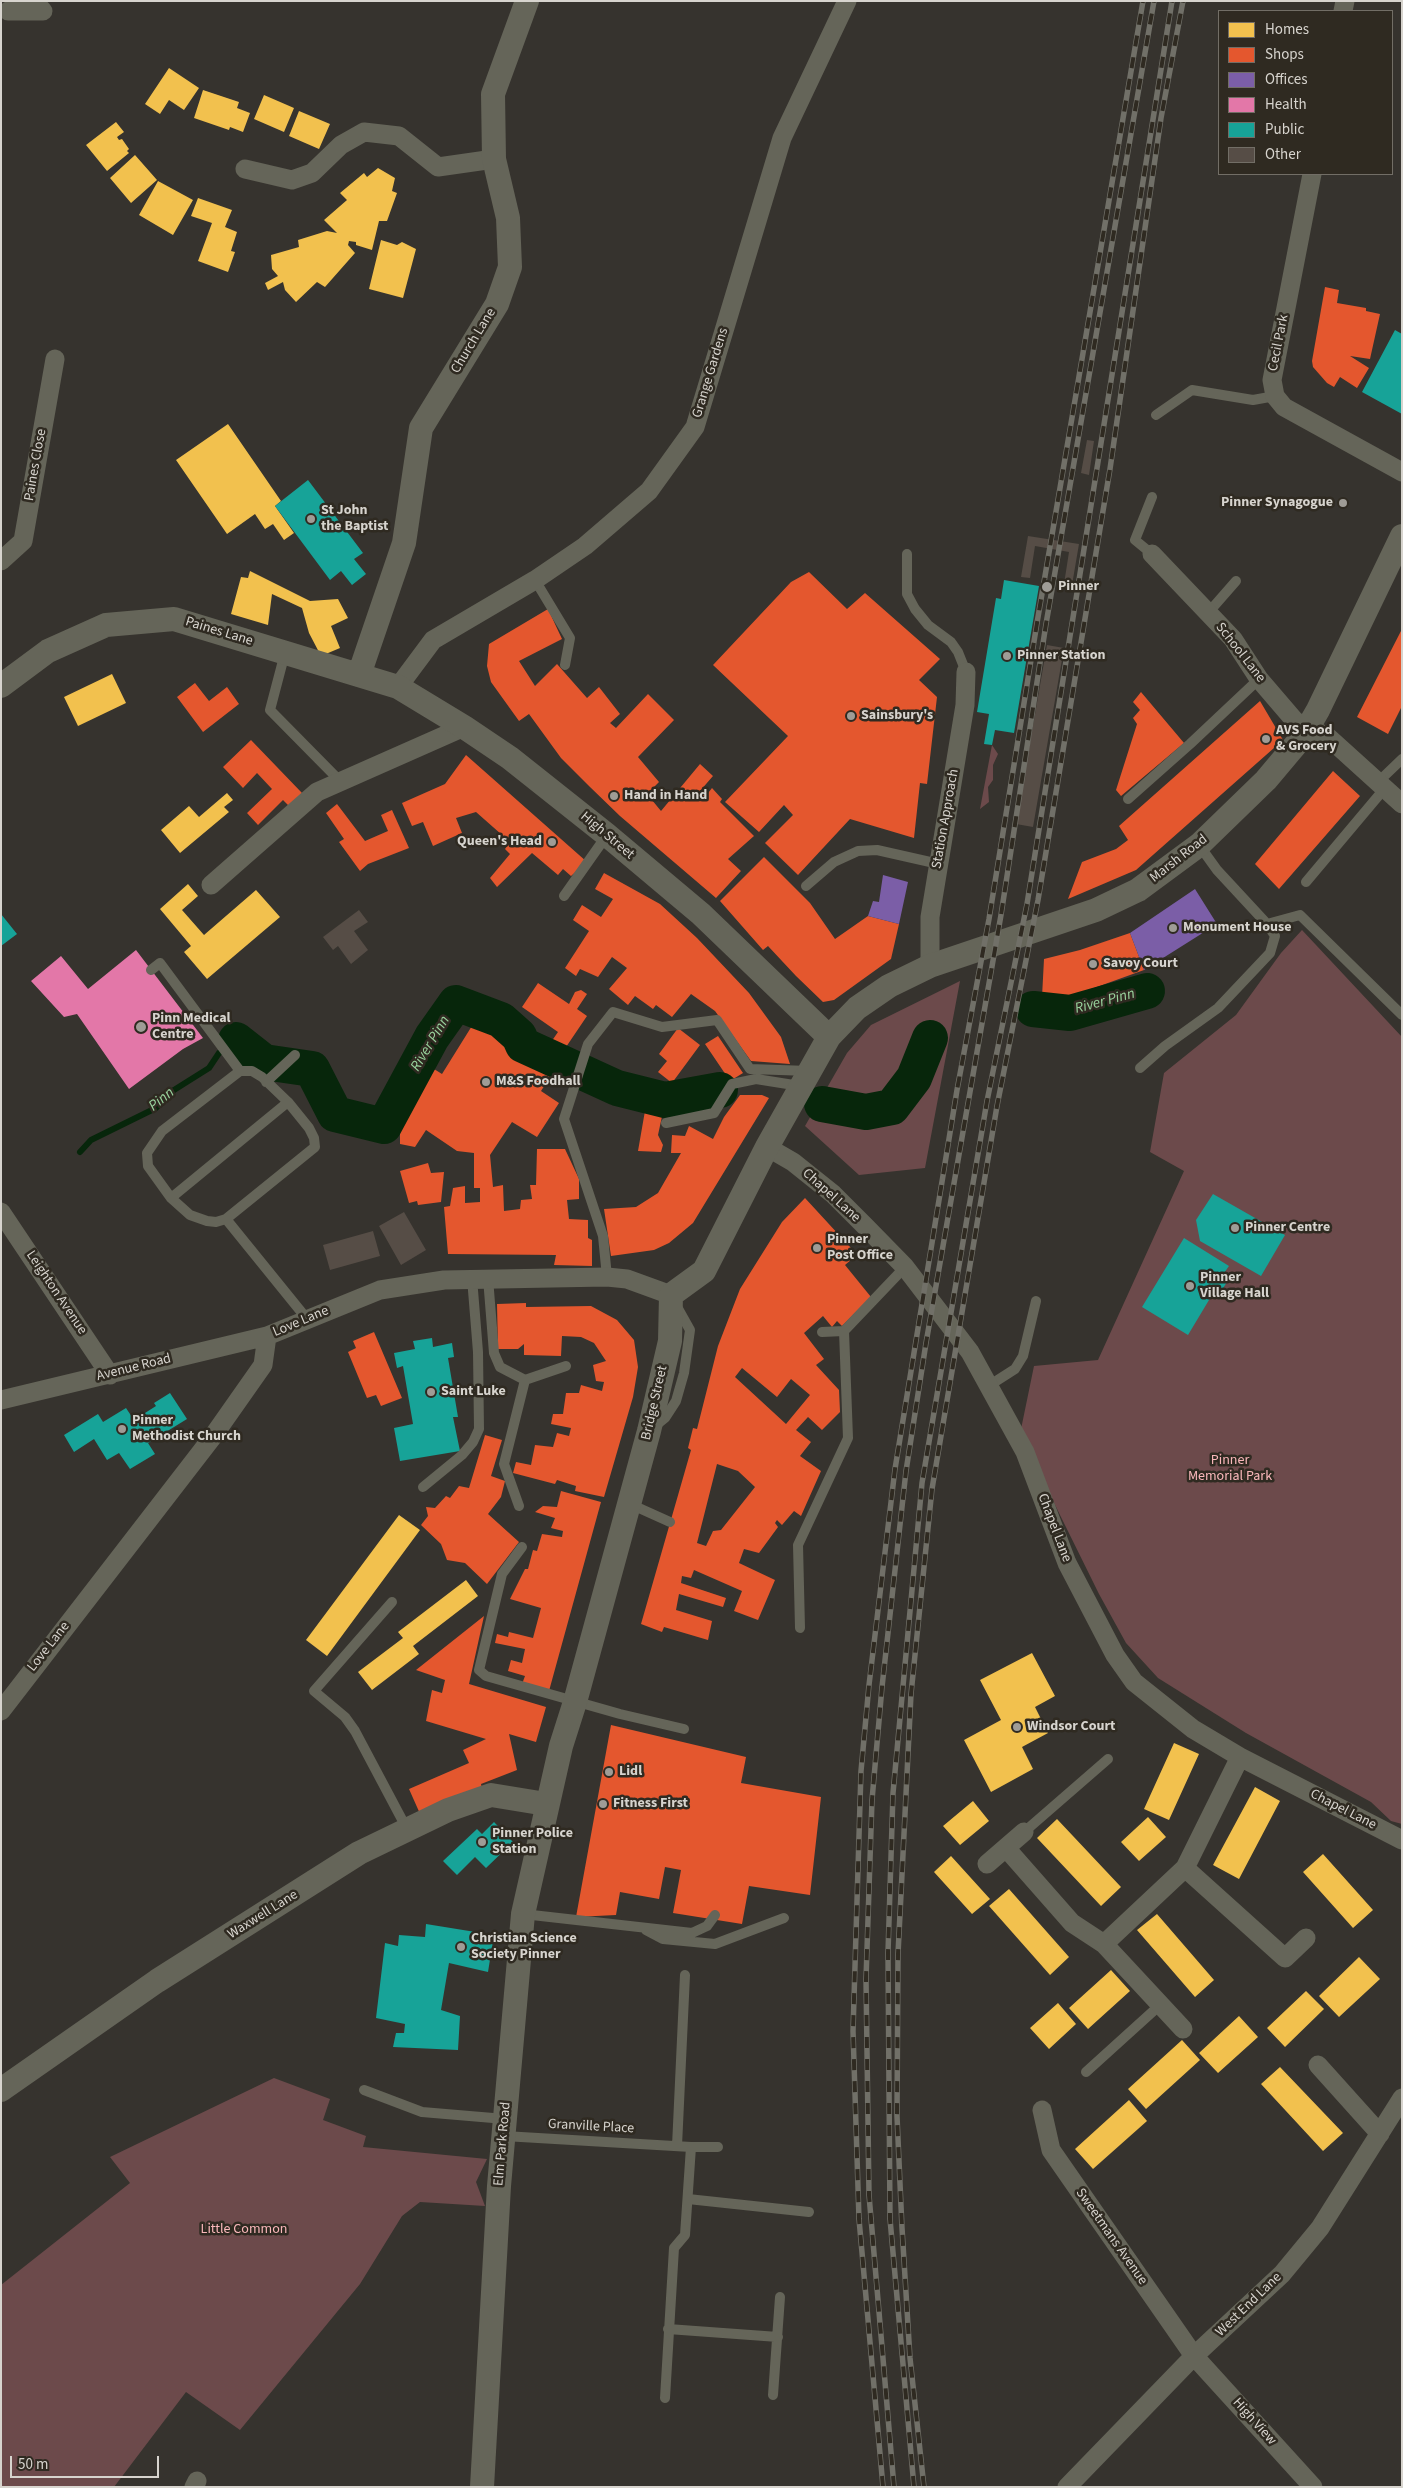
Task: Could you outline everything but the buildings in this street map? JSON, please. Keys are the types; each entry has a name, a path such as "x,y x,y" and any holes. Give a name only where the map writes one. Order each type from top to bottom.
{"street":[{"path":"8,11 43,11 34,1"},
{"name":"Church Lane","path":"359,675 404,543 421,428 497,304 510,267 508,218 494,159 493,94 527,1"},
{"name":"Grange Gardens","path":"398,687 434,640 535,580 585,546 649,491 695,427 782,138 847,1"},
{"path":"245,170 292,180 312,173 341,145 364,132 399,136 438,167 494,159"},
{"name":"Cecil Park","path":"1275,396 1272,380 1312,175"},
{"name":"Paines Close","path":"1,561 22,541 55,359"},
{"path":"1275,396 1284,407 1402,472"},
{"name":"Marsh Road","path":"829,1037 857,1008 889,986 930,966 1096,910 1138,890 1199,845 1266,780 1307,728 1338,672 1402,536"},
{"name":"School Lane","path":"1152,554 1233,639 1259,679 1295,721 1328,737 1402,804"},
{"name":"Paines Lane","path":"1,686 48,651 106,625 174,619 359,675"},
{"name":"Station Approach","path":"930,966 930,917 965,705 966,672"},
{"name":"High Street","path":"359,675 398,687 464,727 510,758 608,836 701,914 829,1037"},
{"path":"211,885 317,792 464,727"},
{"path":"671,1295 704,1271 767,1146 829,1037"},
{"name":"Chapel Lane","path":"767,1146 793,1162 833,1194 905,1267 970,1352 990,1385 1025,1452 1067,1563 1115,1655 1134,1682 1185,1723 1240,1757 1402,1840"},
{"name":"Leighton Avenue","path":"1,1212 110,1375"},
{"name":"Love Lane","path":"1,1711 211,1439 263,1365 267,1336 380,1290 444,1280 607,1277 626,1279 671,1295"},
{"name":"Bridge Street","path":"546,1804 560,1746 575,1702 649,1431 670,1341 671,1295"},
{"name":"Avenue Road","path":"1,1400 267,1336"},
{"path":"1104,1944 1185,1868 1240,1757"},
{"name":"Waxwell Lane","path":"1,2090 157,1981 359,1854 448,1810 491,1795 546,1804"},
{"name":"Elm Park Road","path":"482,2487 504,2127 523,1914 546,1804"},
{"path":"987,1864 1024,1832"},
{"path":"1006,1848 1072,1923 1104,1944 1183,2029"},
{"path":"1185,1868 1285,1958 1306,1938"},
{"path":"1318,2065 1380,2134"},
{"name":"West End Lane","path":"1067,2487 1194,2356 1282,2274 1320,2228 1402,2098"},
{"name":"Sweetmans Avenue","path":"1042,2110 1051,2150 1194,2356"},
{"name":"High View","path":"1194,2356 1313,2487"}],"lane":[{"path":"1156,415 1192,390 1254,400 1275,396"},
{"path":"1152,497 1135,540 1152,554"},
{"path":"907,554 907,594 915,609 928,625 951,642 958,652 966,672"},
{"path":"535,580 570,638 565,665"},
{"path":"1208,613 1236,581"},
{"path":"285,652 270,710 340,782"},
{"path":"1128,799 1259,679"},
{"path":"1306,882 1402,759"},
{"path":"564,896 608,836"},
{"path":"1140,1068 1165,1046 1218,1008 1270,953 1275,936 1267,924 1217,870 1199,845"},
{"path":"806,886 834,862 858,851 877,850 939,864"},
{"path":"1267,924 1300,915 1402,1015"},
{"path":"151,970 160,962 237,1067 252,1071 288,1102 309,1128 314,1138 315,1147 226,1220 207,1221 190,1215 171,1198 148,1166 147,1153 162,1131 237,1067"},
{"path":"607,1277 603,1236 564,1119 588,1044 613,1012 662,1027 717,1020 750,1069 805,1079"},
{"path":"266,1082 295,1055"},
{"path":"666,1123 714,1113 732,1084 756,1079 805,1079"},
{"path":"171,1198 288,1102"},
{"path":"226,1220 307,1319"},
{"path":"822,1332 844,1331 905,1267"},
{"path":"480,1278 494,1353 500,1367 525,1380 566,1366"},
{"path":"423,1487 462,1455 473,1442 479,1429 478,1352 480,1278"},
{"path":"990,1385 1015,1369 1023,1356 1036,1301"},
{"path":"800,1628 798,1544 848,1438 844,1331"},
{"path":"519,1506 504,1464 525,1380"},
{"path":"630,1504 670,1522"},
{"path":"522,1547 502,1574 479,1670 486,1676 575,1702 684,1729"},
{"path":"392,1602 314,1691 345,1717 355,1731 407,1829"},
{"path":"1024,1832 1108,1759"},
{"path":"523,1914 692,1933 708,1926 715,1915"},
{"path":"640,1928 663,1939 715,1944 784,1918"},
{"path":"677,2146 686,1975"},
{"path":"1086,2072 1160,2004"},
{"name":"Granville Place","path":"364,2090 422,2112 504,2127 677,2146 718,2147"},
{"path":"665,2398 674,2248 685,2235 691,2147"},
{"path":"688,2199 810,2212"},
{"path":"773,2396 780,2297"},
{"path":"668,2329 778,2337"}],"green space":[{"path":"992,745 998,754 993,765 993,780 988,787 989,802 980,809"},
{"name":"Pinner Memorial Park","path":"1302,930 1402,1037 1402,1824 1391,1821 1371,1802 1246,1733 1158,1678 1126,1643 1099,1594 1020,1434 1034,1366 1098,1360 1184,1171 1150,1152 1164,1073 1236,1015 1281,953"},
{"path":"960,981 925,1168 859,1175 805,1126 847,1053 871,1025"},
{"name":"Little Common","path":"274,2078 330,2099 323,2120 366,2136 363,2147 487,2159 476,2182 485,2206 420,2202 402,2216 360,2284 240,2430 186,2392 114,2487 1,2487 1,2285 130,2183 110,2157"}],"waterway":[{"name":"River Pinn","path":"1033,1009 1070,1013 1147,991"},
{"name":"River Pinn","path":"236,1040 264,1062 312,1069 335,1114 384,1126 432,1037 456,1003 501,1020 519,1036 523,1045 617,1088 665,1100 720,1090"},
{"name":"River Pinn","path":"822,1104 866,1112 892,1107 914,1078 930,1038"},
{"name":"Pinn","path":"80,1152 91,1140 156,1108 174,1090 209,1068 219,1053 236,1040"}],"railway":[{"path":"883,2487 859,2219 853,2031 861,1771 869,1685 895,1469 957,1090 989,919 1037,623 1143,1"},
{"path":"894,2487 869,2195 866,1979 872,1800 882,1687 906,1471 926,1343 1001,915 1046,624 1154,1"},
{"path":"914,2487 890,2219 888,1953 893,1793 922,1483 987,1101 1027,904 1172,1"},
{"path":"924,2487 910,2358 902,2228 897,2116 898,1954 911,1694 932,1489 997,1106 1038,900 1110,469 1161,118 1183,1"}],"place":[{"name":"Pinner Synagogue","path":"1343,503"},
{"name":"St John the Baptist","path":"311,519"},
{"name":"Pinner","path":"1047,587"},
{"name":"Pinner Station","path":"1007,656"},
{"name":"Sainsbury's","path":"851,716"},
{"name":"AVS Food & Grocery","path":"1266,739"},
{"name":"Hand in Hand","path":"614,796"},
{"name":"Queen's Head","path":"552,842"},
{"name":"Monument House","path":"1173,928"},
{"name":"Savoy Court","path":"1093,964"},
{"name":"Pinn Medical Centre","path":"141,1027"},
{"name":"M&S Foodhall","path":"486,1082"},
{"name":"Pinner Centre","path":"1235,1228"},
{"name":"Pinner Post Office","path":"817,1248"},
{"name":"Pinner Village Hall","path":"1190,1286"},
{"name":"Saint Luke","path":"431,1392"},
{"name":"Pinner Methodist Church","path":"122,1429"},
{"name":"Windsor Court","path":"1017,1727"},
{"name":"Lidl","path":"609,1772"},
{"name":"Fitness First","path":"603,1804"},
{"name":"Pinner Police Station","path":"482,1842"},
{"name":"Christian Science Society Pinner","path":"461,1947"}]}
